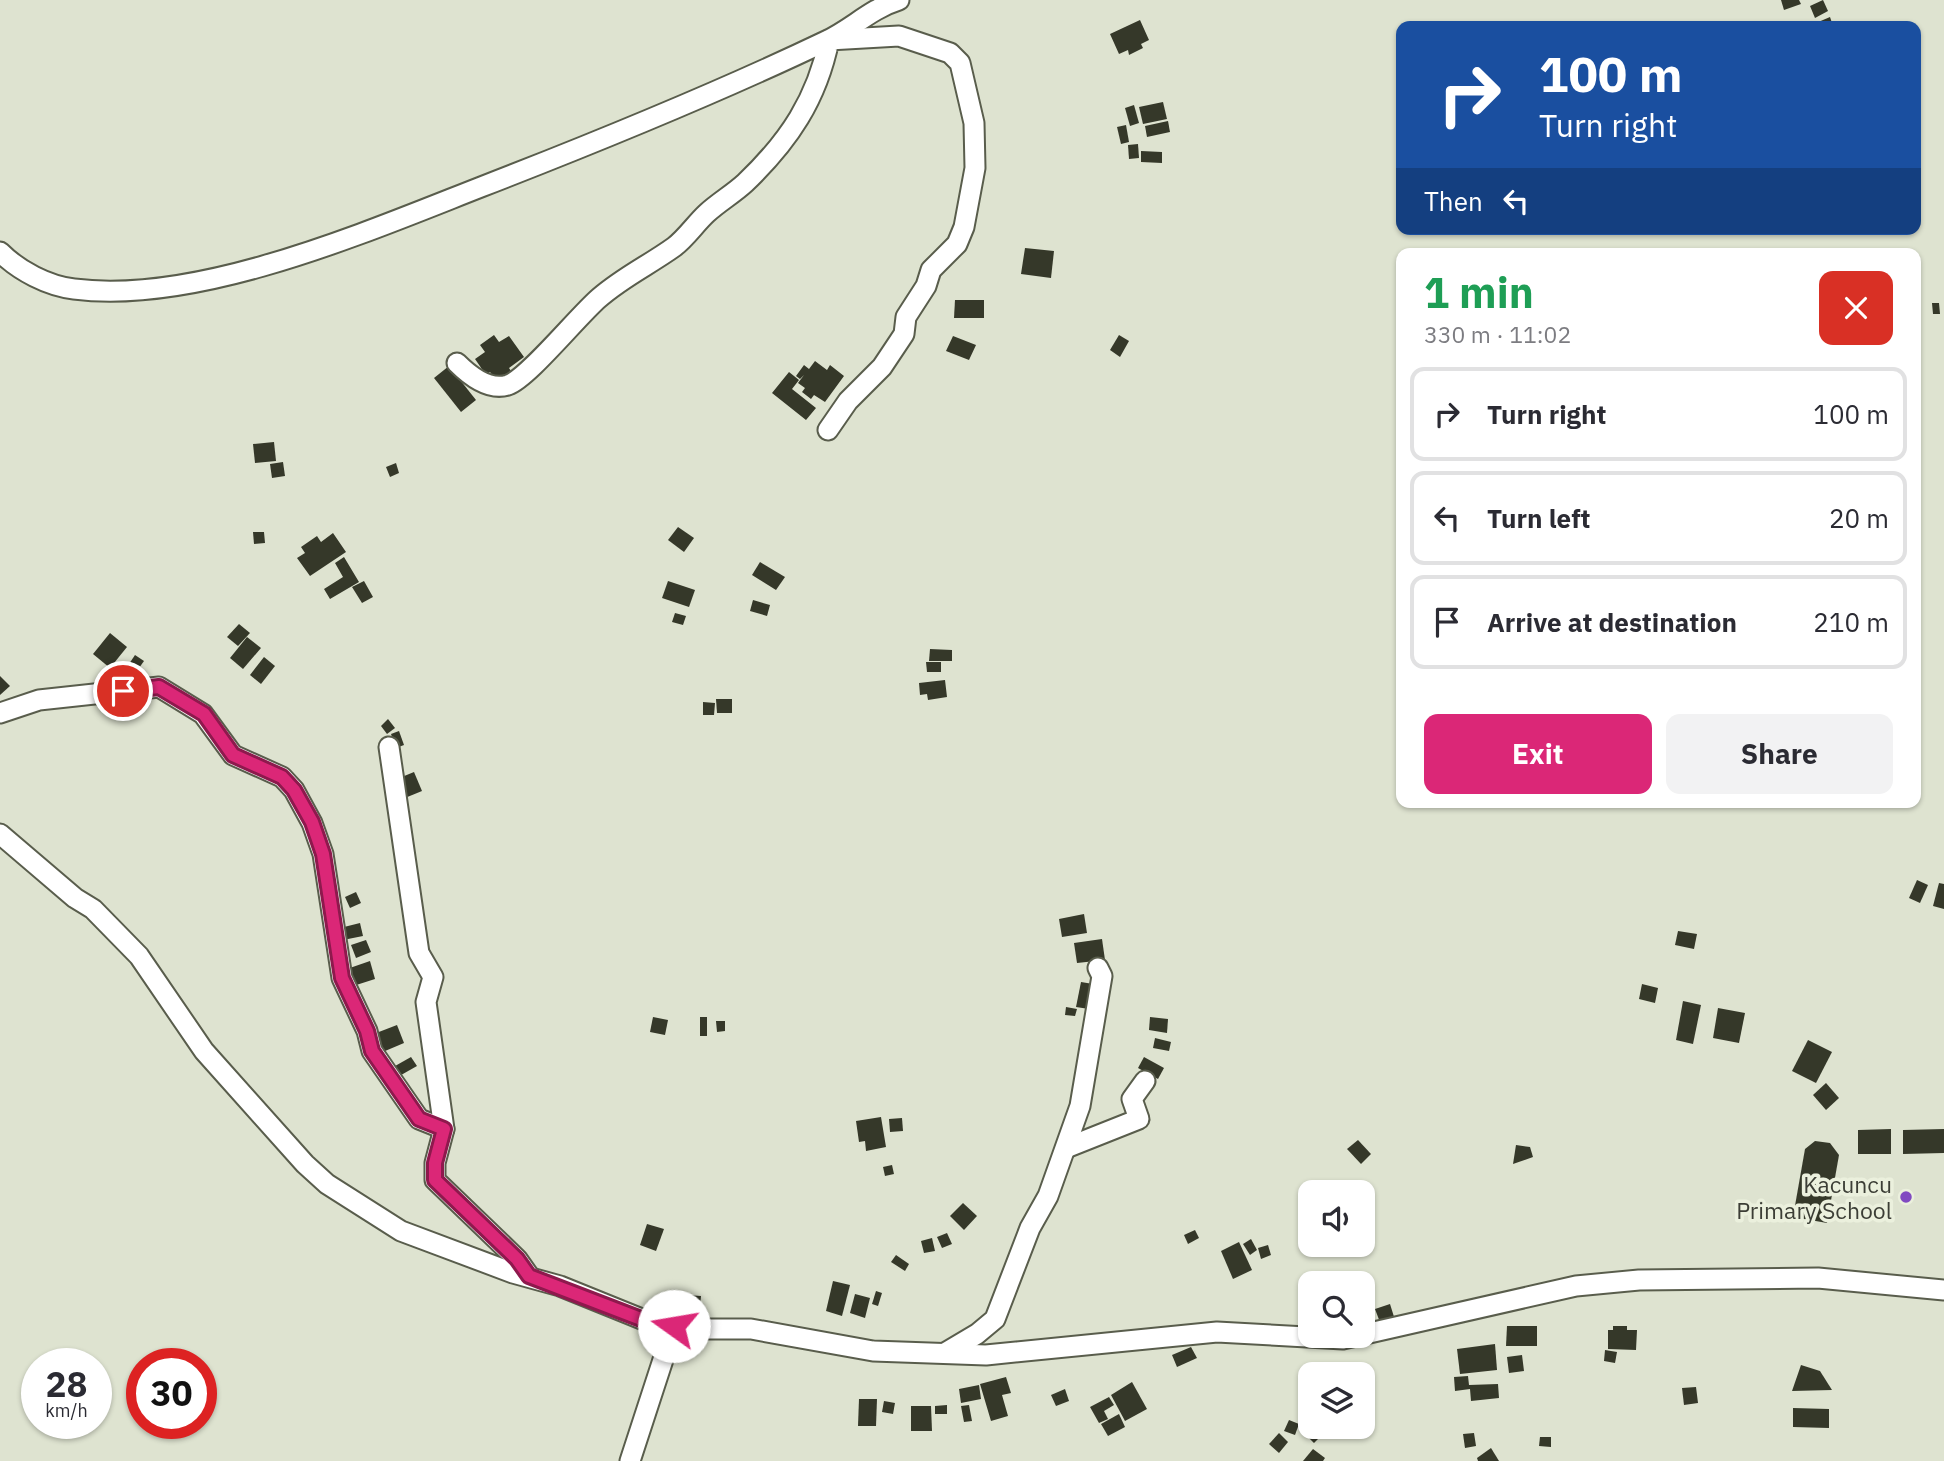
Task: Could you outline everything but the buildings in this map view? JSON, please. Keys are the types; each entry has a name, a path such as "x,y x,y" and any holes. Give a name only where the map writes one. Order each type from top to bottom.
{"street":[{"path":"0,252 21,269 73,289 182,285 234,274 392,222 619,133 829,40 877,7 899,0"},
{"path":"828,430 848,401 886,361 904,334 906,317 926,286 931,270 957,244 964,227 975,168 974,123 960,63 950,54 899,36 829,40"},
{"path":"457,363 484,384 498,387 510,384 536,363 600,297 634,270 675,246 707,213 745,183 807,108 822,71 829,40"},
{"path":"0,713 39,700 159,687 204,714 233,755 282,777 294,790 312,822 323,854 342,978 367,1031 372,1051 419,1119 444,1129"},
{"path":"389,747 419,953 433,977 426,1002 444,1129 435,1163 435,1180 517,1259 529,1276"},
{"path":"0,834 75,898 93,909 139,956 172,1008 204,1051 305,1164 327,1184 401,1231 654,1324 751,1329 873,1351 986,1355 1217,1332 1343,1339 1576,1286 1639,1280 1818,1279 1944,1290"},
{"path":"944,1353 977,1334 995,1319 1030,1228 1048,1196 1080,1106 1102,976 1098,968"},
{"path":"1066,1148 1139,1119 1132,1099 1145,1081"},
{"path":"631,1461 674,1326"}],"place":[{"name":"Kacuncu Primary School","path":"1906,1197"}],"route":[{"path":"123,691 159,687 204,714 233,755 282,777 294,790 312,822 323,854 324,876 331,903 342,978 367,1031 372,1051 382,1070 419,1119 444,1129 435,1163 435,1180 517,1259 529,1276 654,1324 674,1326"}]}
